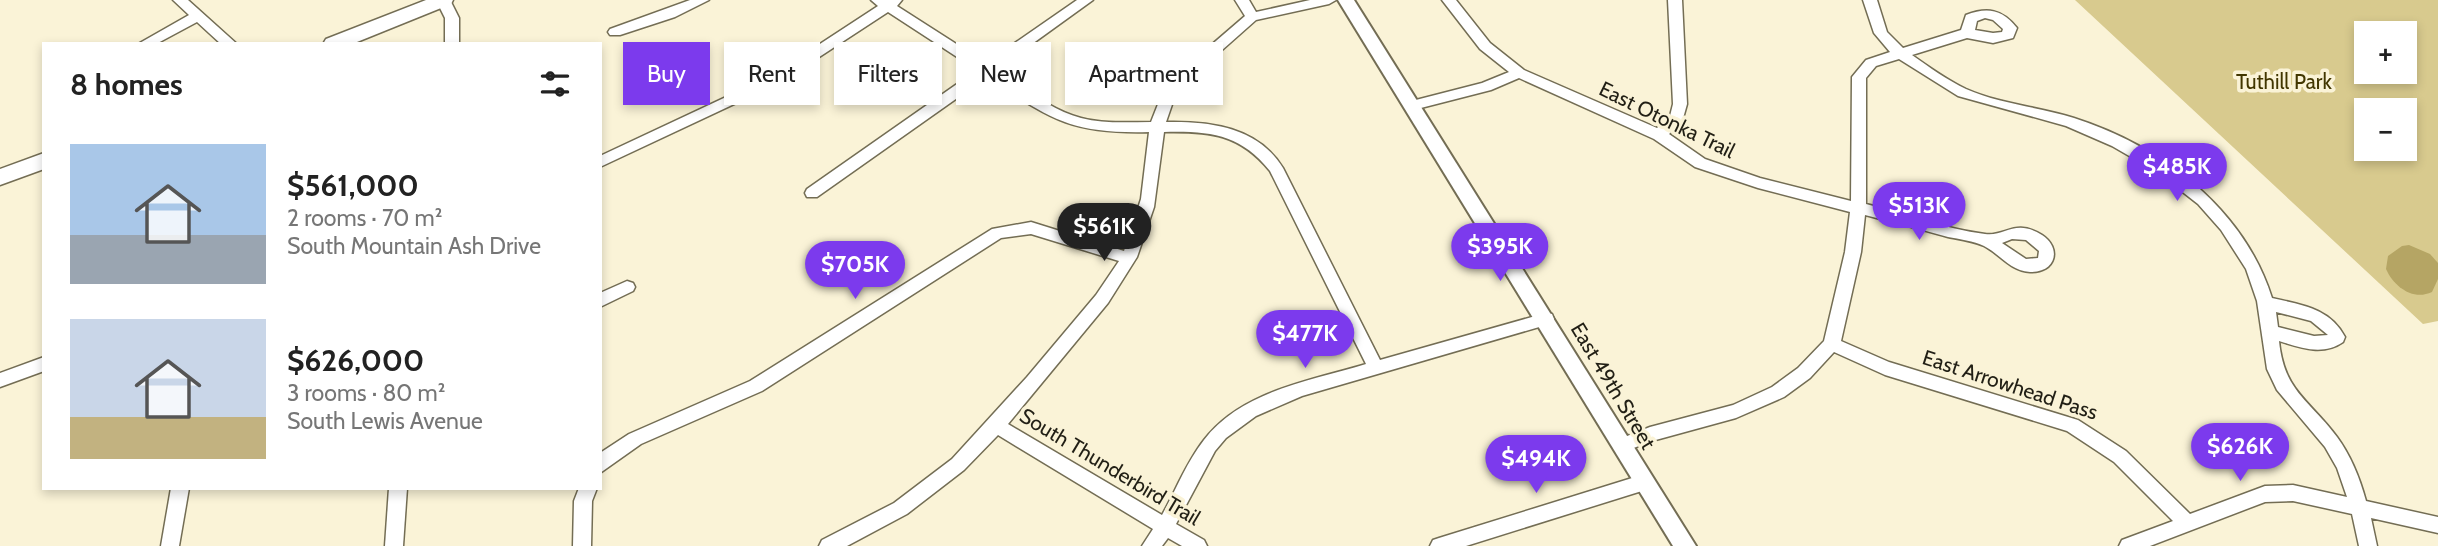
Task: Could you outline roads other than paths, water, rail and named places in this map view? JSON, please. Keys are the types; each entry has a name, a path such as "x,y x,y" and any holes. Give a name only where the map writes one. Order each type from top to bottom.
{"main road":[{"path":"338,42 443,0"},
{"path":"0,177 42,162"}],"street":[{"path":"180,0 228,42"},
{"path":"443,0 452,18 452,42"},
{"path":"615,32 702,0"},
{"path":"1028,42 1086,0"},
{"path":"1242,0 1252,17"},
{"path":"828,546 870,527 918,498 962,463 997,426 1095,310 1128,258 1140,230 1151,186 1156,127 1163,100 1171,87 1252,17 1329,0"},
{"name":"East 49th Street","path":"1346,0 1685,546"},
{"name":"East Otonka Trail","path":"1449,0 1485,46 1518,73 1659,135 1700,163 1721,172 1989,241"},
{"path":"1659,135 1677,118 1680,104 1675,0"},
{"path":"1870,0 1878,30 1900,55 1961,92 2049,115 2087,128 2132,150 2169,173 2201,199 2226,226 2251,260 2266,303 2271,353 2278,378 2331,442 2346,466 2360,508 2368,546"},
{"path":"602,161 776,79 888,2 956,49"},
{"path":"149,42 197,16"},
{"path":"1623,445 1650,433 1737,411 1778,392 1804,373 1832,344 1851,263 1858,208 1859,77 1871,63 1967,33"},
{"path":"1413,105 1486,87 1518,73"},
{"path":"812,193 956,93"},
{"path":"1043,105 1066,119 1103,127 1223,130 1249,141 1266,155 1276,168 1376,368"},
{"path":"602,463 612,453 635,439 756,386 997,233 1031,228 1128,258"},
{"path":"602,300 627,287"},
{"path":"2266,303 2322,319 2331,325 2337,337 2332,342 2320,344 2271,332"},
{"path":"1150,546 1166,528 1203,455 1236,419 1271,400 1546,319"},
{"name":"East Arrowhead Pass","path":"1832,344 1885,368 2089,433 2122,456 2188,524"},
{"path":"0,380 42,364"},
{"name":"South Thunderbird Trail","path":"997,426 1198,546"},
{"path":"1439,546 1645,482"},
{"path":"170,546 180,490"},
{"path":"394,546 398,490"},
{"path":"582,546 583,501 587,490"},
{"path":"2128,546 2265,494 2276,493 2293,493 2438,525"}],"park label":[{"name":"Tuthill Park","path":"2284,82"}]}
